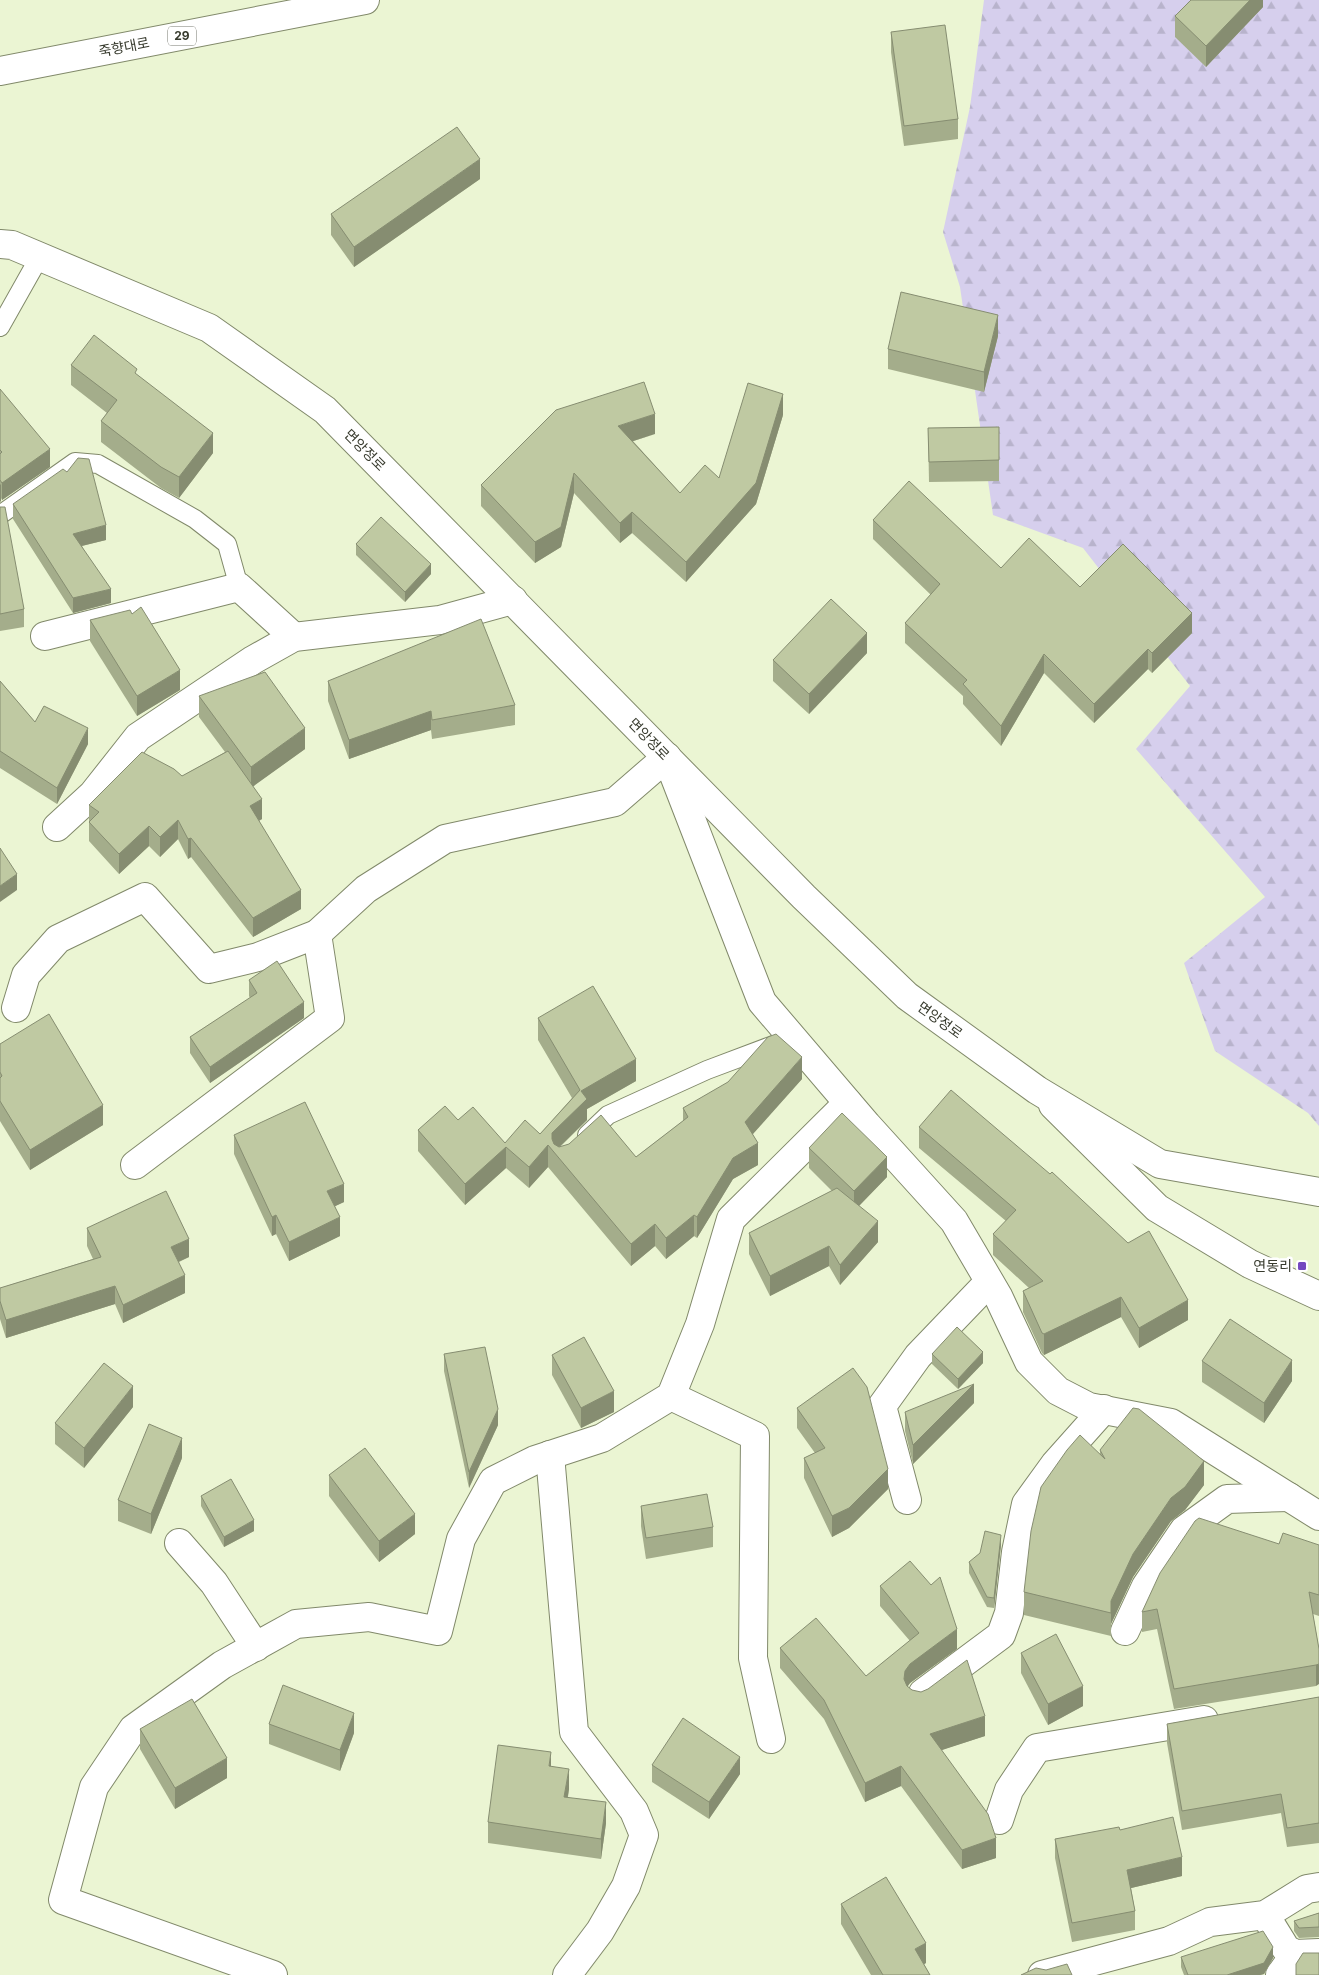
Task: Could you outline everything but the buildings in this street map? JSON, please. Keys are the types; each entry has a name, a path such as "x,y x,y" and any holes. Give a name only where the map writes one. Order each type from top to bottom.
{"street":[{"name":"죽향대로","path":"0,71 365,0"},
{"name":"면앙정로","path":"0,244 12,245 40,256 208,328 325,410 804,896 907,996 1037,1090 1160,1164 1319,1192"},
{"path":"45,636 239,587 294,637"},
{"path":"57,827 94,794 138,737 253,660 294,637 440,620 513,600"},
{"path":"16,1008 26,975 58,939 144,897 210,969 258,957 317,934 366,889 445,839 615,802 667,757 762,1002 848,1103 954,1221 990,1282 1028,1362 1058,1391 1089,1406 1171,1423 1319,1516"},
{"path":"135,1165 330,1018 317,934"},
{"path":"1037,1090 1156,1208 1250,1264 1319,1296"},
{"path":"273,1975 63,1900 94,1787 134,1729 222,1666 296,1624 369,1617 438,1631 461,1539 494,1481 535,1460 602,1438 671,1396 700,1324 731,1218 848,1103"},
{"path":"907,1500 882,1406 918,1356 990,1282"},
{"path":"671,1396 755,1436 753,1658 771,1739"},
{"path":"919,1696 1001,1635 1009,1613 1016,1552 1026,1504 1055,1464 1104,1409"},
{"path":"550,1455 574,1732 634,1811 644,1835 626,1886 600,1931 567,1975"},
{"path":"1125,1631 1146,1586 1184,1530 1227,1499 1289,1497"},
{"path":"179,1543 214,1582 256,1647"},
{"path":"999,1820 1009,1790 1037,1748 1232,1716"},
{"path":"1042,1975 1169,1941 1210,1922 1265,1915 1306,1889 1319,1887"},
{"path":"1265,1915 1286,1949 1298,1961"}],"lane":[{"path":"0,327 40,256"},
{"path":"0,515 75,462 98,464 196,519 227,544 239,587"},
{"path":"575,1145 608,1115 707,1070 793,1038"}],"green space":[{"path":"984,0 1319,0 1319,1126 1308,1113 1215,1051 1184,963 1265,897 1136,749 1190,686 1083,548 993,515 960,287 943,232 970,107"}],"place":[{"name":"연동리","path":"1302,1266"}]}
